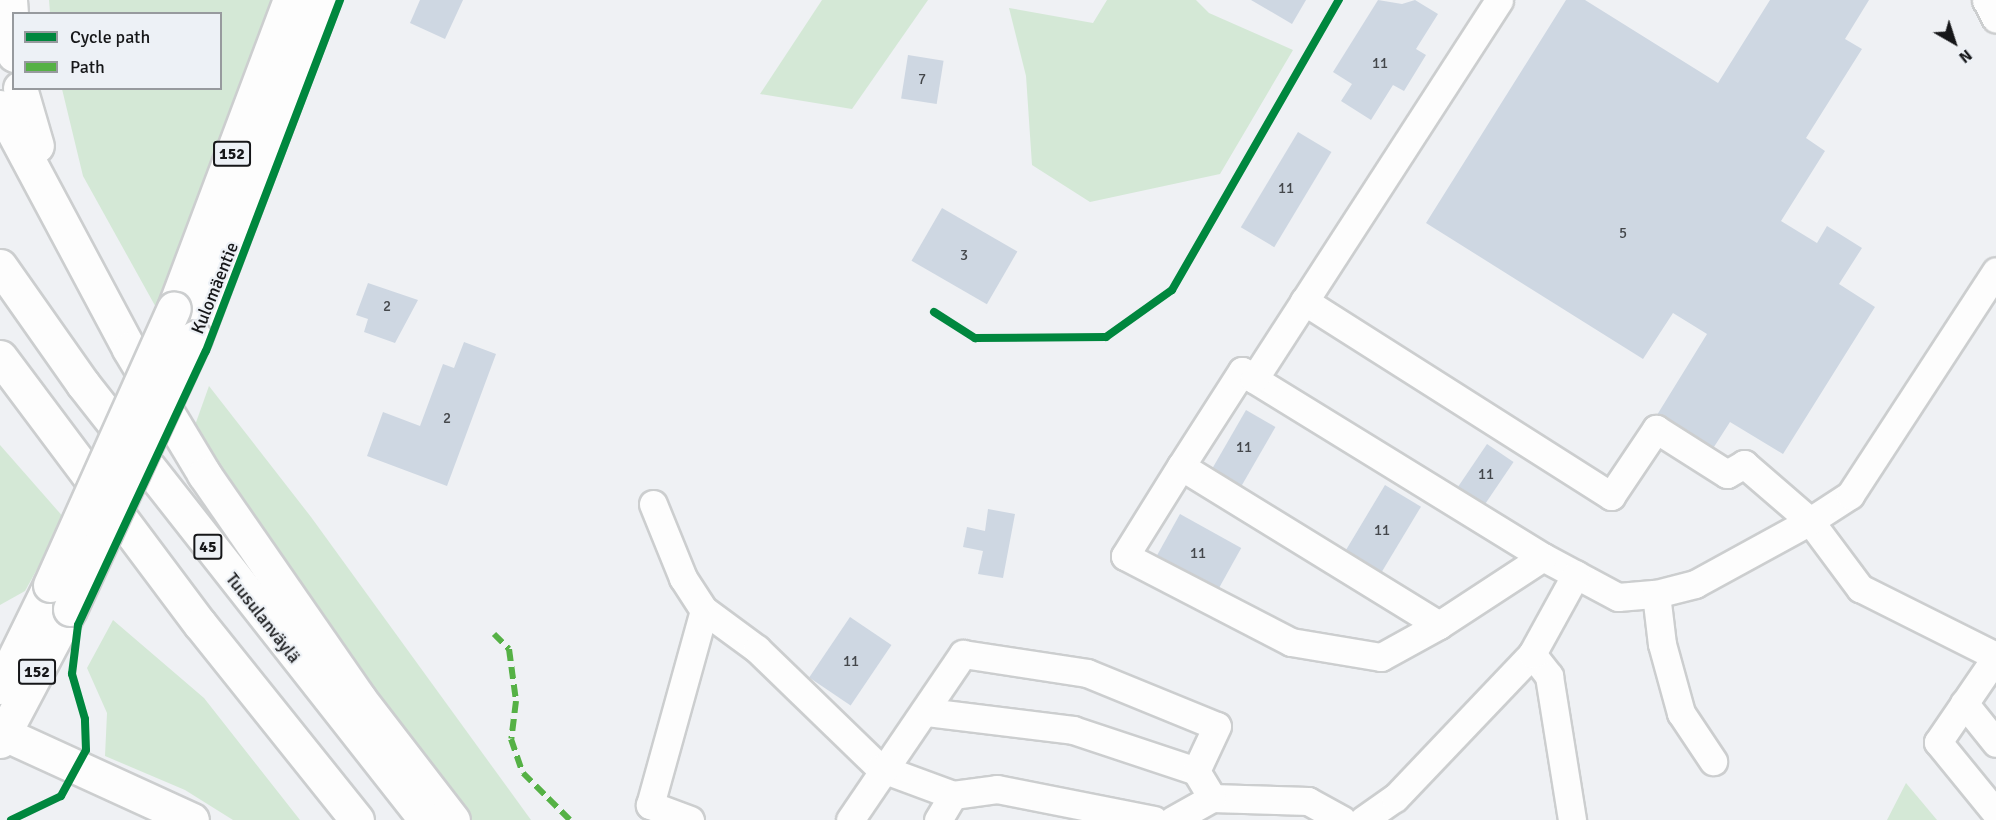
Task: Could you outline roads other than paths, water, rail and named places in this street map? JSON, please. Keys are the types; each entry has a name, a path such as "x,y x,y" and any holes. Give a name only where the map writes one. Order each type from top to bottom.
{"main road":[{"path":"10,0 12,27"},
{"name":"Kulomäentie","path":"1,736 60,597 174,308 290,0"},
{"name":"Kulomäentie","path":"0,687 60,597 195,337 324,0"},
{"path":"21,90 69,235"},
{"path":"0,107 129,350 204,474 359,698 453,820"},
{"name":"Tuusulanväylä","path":"0,266 90,393 426,820"},
{"path":"0,357 200,624 357,820"},
{"path":"1,736 192,820"}],"lane":[{"path":"1254,379 1499,0"},
{"path":"1986,0 1996,19"},
{"path":"1543,557 1439,625 1381,657 1292,642 1125,556 1242,371 1543,557 1617,597 1656,594 1695,584 1810,521 1851,495 1996,271"},
{"path":"1304,302 1611,496 1656,429 1727,474 1744,464 1810,521 1860,588 1996,656 1938,742 1996,813"},
{"path":"1181,466 1439,625"},
{"path":"653,504 683,578 704,610 757,649 880,768 953,795 997,789 1155,820"},
{"path":"1363,820 1395,798 1532,654 1576,574"},
{"path":"1656,594 1662,644 1681,713 1713,760"},
{"path":"690,820 650,805 704,610"},
{"path":"850,820 880,768 927,712 963,654 1087,673 1217,726 1196,771"},
{"path":"1532,654 1549,676 1572,820"},
{"path":"1964,703 1996,743"},
{"path":"927,712 1072,730 1196,771 1212,798"},
{"path":"938,820 953,795"},
{"path":"1173,820 1212,798 1308,801 1342,820"}]}
